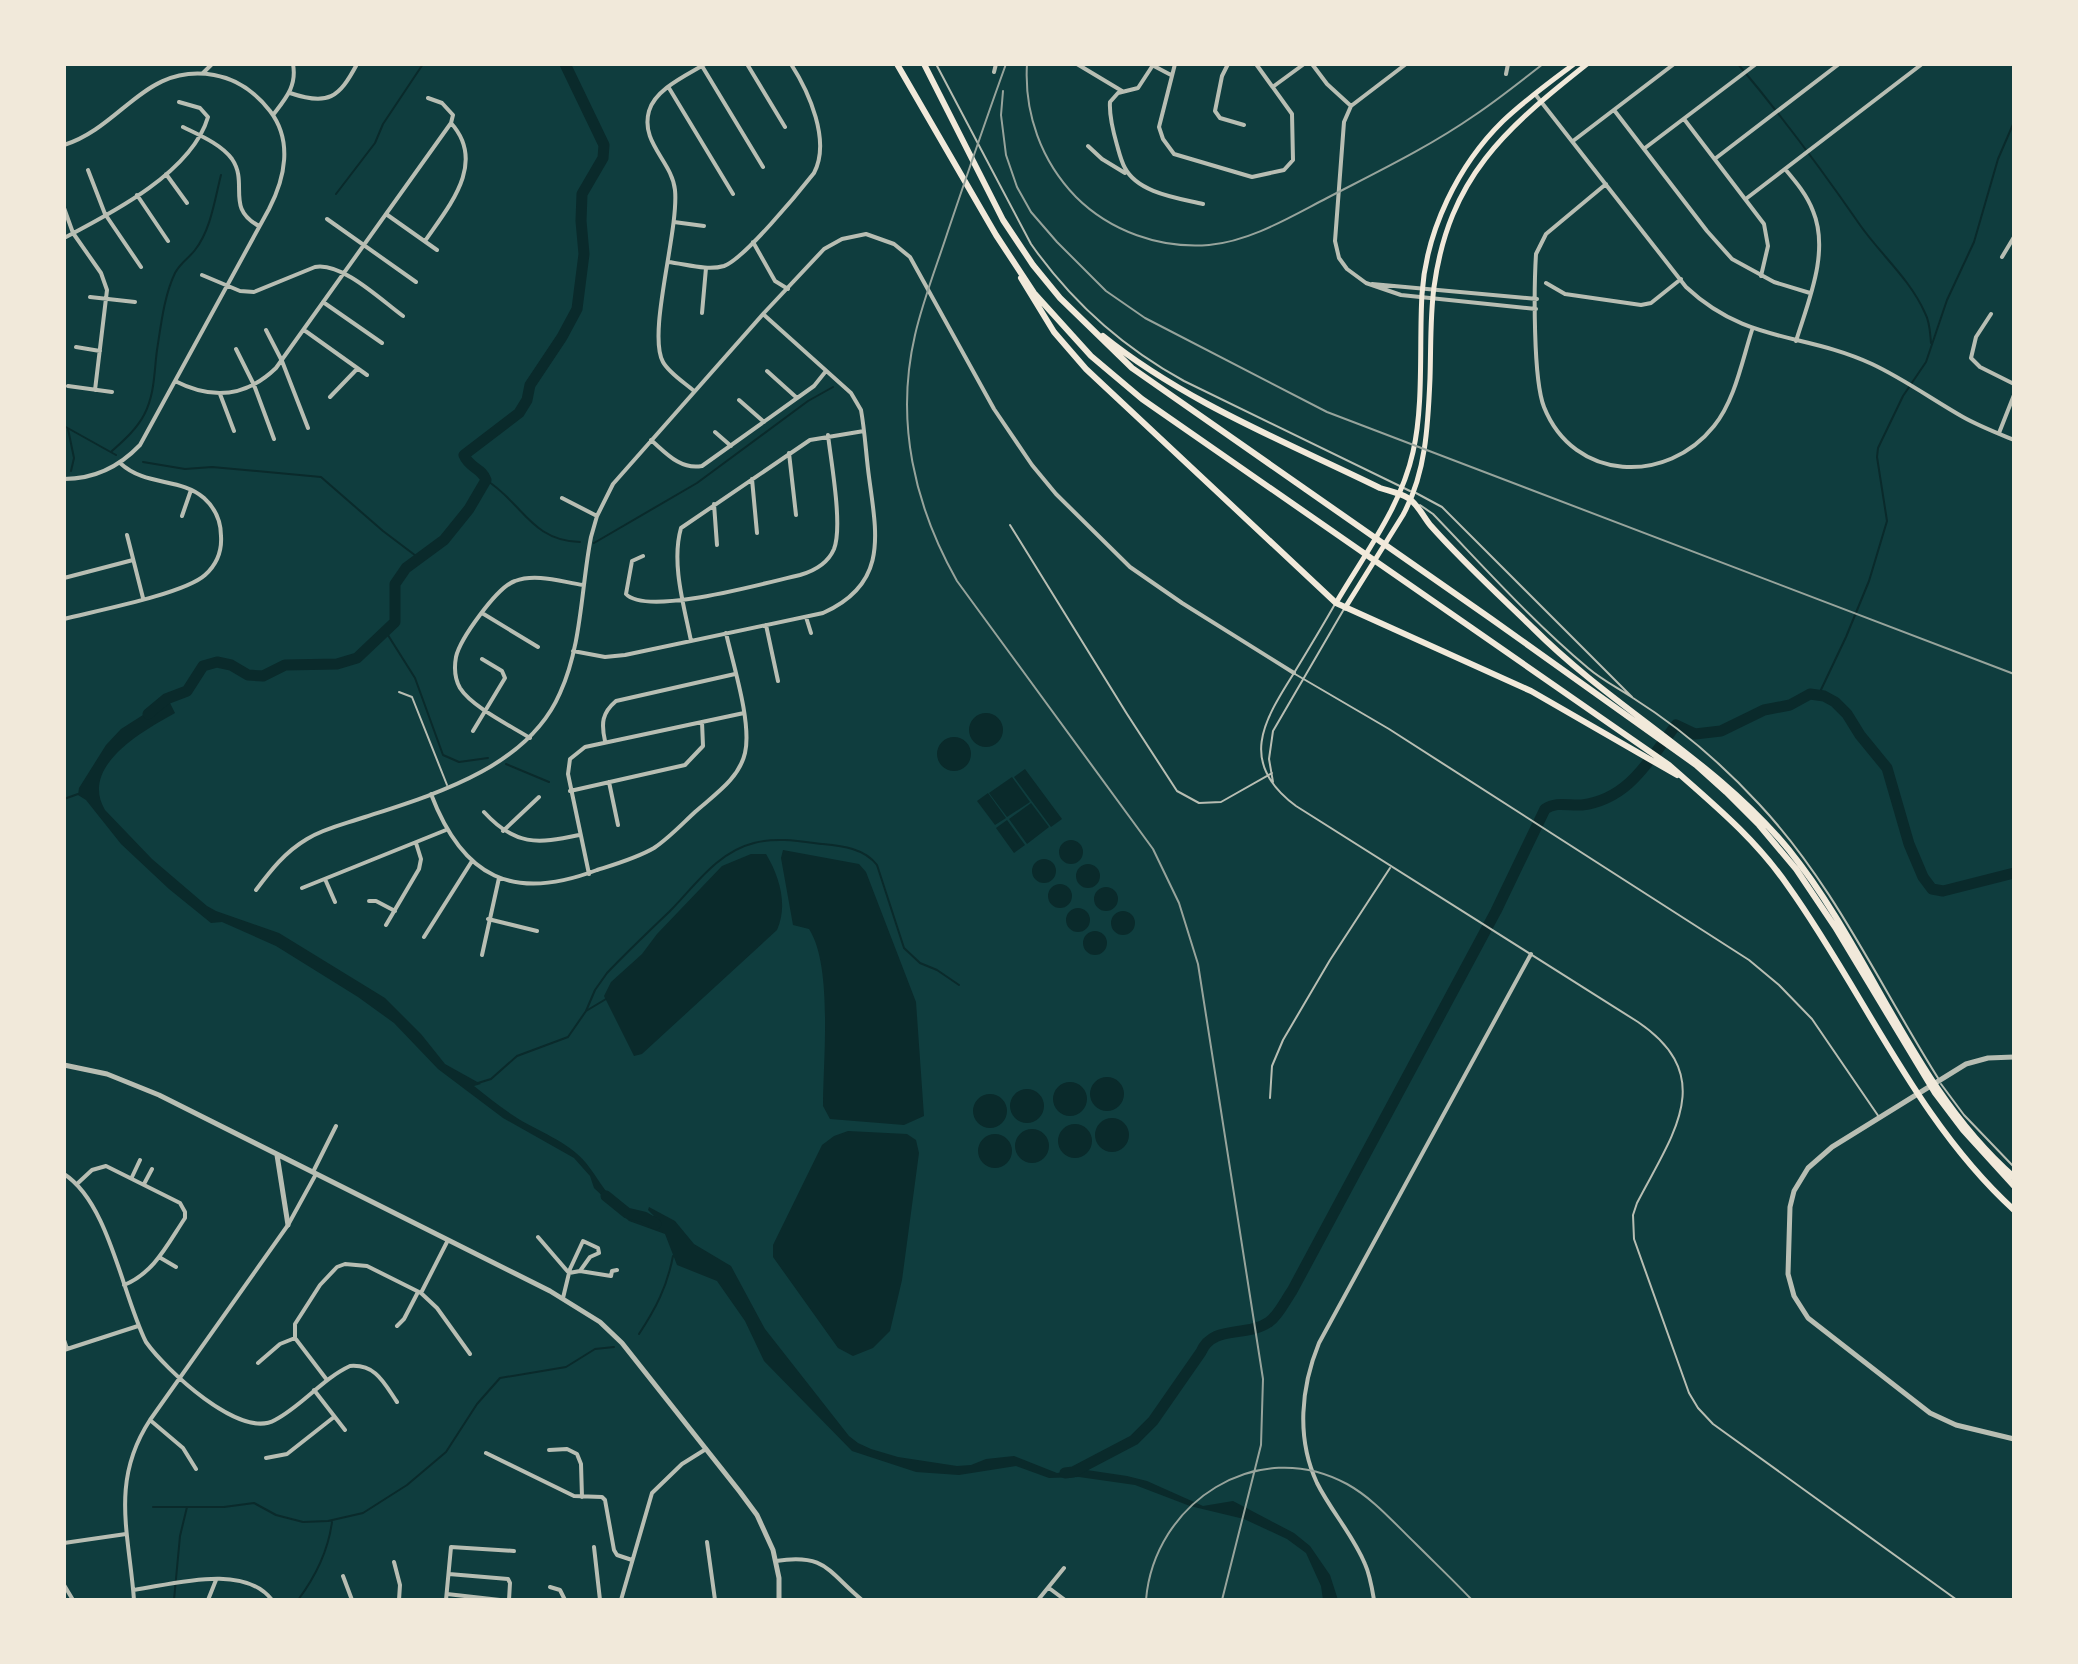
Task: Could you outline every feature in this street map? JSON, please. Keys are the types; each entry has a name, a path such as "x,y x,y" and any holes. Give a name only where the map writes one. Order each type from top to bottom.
{"main road":[{"path":"897,64 1034,303 1054,332 1086,369 1336,603 1531,691 1667,767"},
{"path":"924,64 1003,220 1033,265 1075,314 1115,353 1154,385 1664,738"},
{"path":"1336,603 1401,492 1414,448 1423,287 1439,222 1466,167 1496,129 1574,64"},
{"path":"1345,608 1412,496 1428,426 1434,288 1444,238 1467,186 1498,140 1587,64"},
{"path":"996,235 1048,310 1108,371 1142,399 1558,686 1687,781 1734,822 1787,883 1941,1127 1980,1175 2014,1210"},
{"path":"1075,314 1130,358 1182,389 1380,488 1412,496 1430,524 1553,648 1735,792 1790,852 1864,964 1926,1072 1981,1144 2014,1177"},
{"path":"1698,764 1759,825 1796,869 1835,927 1935,1093 1976,1146 2014,1186"}],"street":[{"path":"185,64 185,73"},
{"path":"203,73 212,64"},
{"path":"273,115 290,93 294,80 293,64"},
{"path":"290,93 322,100 333,96 343,88 357,64"},
{"path":"747,64 785,127"},
{"path":"668,262 706,268 729,264 810,179 820,160 820,145 805,85 791,64"},
{"path":"994,72 996,64"},
{"path":"1077,64 1122,91"},
{"path":"1175,64 1159,127 1170,149 1180,157 1252,177 1284,170 1293,160 1292,114 1256,64"},
{"path":"1228,64 1222,76 1215,111 1220,118 1244,125"},
{"path":"1274,86 1304,64"},
{"path":"1312,64 1327,84 1351,106"},
{"path":"1406,64 1351,106 1343,133 1335,241 1339,258 1347,269 1366,283 1394,293 1537,309"},
{"path":"1506,74 1508,64"},
{"path":"1573,141 1674,64"},
{"path":"1716,158 1839,64"},
{"path":"1747,198 1922,64"},
{"path":"694,391 665,365 658,350 674,222 675,188 650,139 647,124 651,105 669,88 704,65 763,167"},
{"path":"1131,176 1123,162 1110,112 1111,99 1122,91 1138,88 1152,65 1171,75"},
{"path":"1645,148 1752,66"},
{"path":"64,145 94,133 148,88 161,81 185,73 203,73 222,76 243,86 262,101 273,115 283,142 284,173 274,199 140,445 120,463 97,474 64,479"},
{"path":"669,88 733,194"},
{"path":"1535,94 1681,279 1708,306 1752,330 1857,358 1900,379 1969,420 2014,440"},
{"path":"175,381 200,391 220,394 254,385 282,361 451,123 454,117 452,112 442,103 428,98"},
{"path":"64,238 137,195 185,158 200,136 207,114 200,108 179,102"},
{"path":"1614,110 1726,253 1760,276 1810,293"},
{"path":"1684,119 1764,224 1768,240 1760,276"},
{"path":"425,241 456,196 463,179 464,144 451,123"},
{"path":"183,127 232,158 237,172 240,209 259,226"},
{"path":"1088,146 1102,159 1158,192 1203,204"},
{"path":"1785,169 1810,204 1817,223 1818,257 1796,341"},
{"path":"88,170 105,214 141,267"},
{"path":"166,174 187,203"},
{"path":"1606,184 1540,241 1535,263 1540,393 1549,416 1563,437 1574,447 1600,461 1621,467 1645,468 1674,460 1704,437 1721,416 1752,330"},
{"path":"137,195 168,241"},
{"path":"64,208 73,233 104,279 107,299 95,390"},
{"path":"386,214 437,250"},
{"path":"327,219 416,282"},
{"path":"674,222 704,226"},
{"path":"256,890 276,863 308,838 431,794 496,764 530,738 559,697 573,651 597,516 618,477 824,249 842,239 863,234 902,249 921,274 1009,433 1032,465 1081,521 1130,567 1158,587 1294,673"},
{"path":"2002,257 2014,237"},
{"path":"753,242 775,281 788,289"},
{"path":"202,275 240,291 254,292 315,267 330,267 403,316"},
{"path":"702,313 706,268"},
{"path":"1546,283 1565,294 1641,305 1651,303 1681,279"},
{"path":"1366,283 1537,299"},
{"path":"90,297 135,302"},
{"path":"323,302 382,343"},
{"path":"573,651 614,657 823,613 843,603 859,589 871,568 876,537 858,402 827,370 763,314"},
{"path":"1991,314 1976,337 1971,358 1980,367 2014,384"},
{"path":"266,330 282,361 308,428"},
{"path":"304,330 367,375"},
{"path":"76,347 100,351"},
{"path":"236,349 254,385 274,439"},
{"path":"330,397 357,369"},
{"path":"651,440 678,463 695,468 709,462 814,386 827,370"},
{"path":"767,371 797,398"},
{"path":"68,386 112,392"},
{"path":"220,394 234,431"},
{"path":"1999,433 2014,395"},
{"path":"739,400 764,422"},
{"path":"691,641 683,600 678,539 681,528 810,440 864,431"},
{"path":"715,432 731,446"},
{"path":"643,556 632,561 627,596 663,603 809,572 830,555 837,533 828,435"},
{"path":"789,453 796,515"},
{"path":"64,619 190,584 205,575 216,561 221,536 217,516 206,500 191,490 141,478 120,463"},
{"path":"752,479 757,533"},
{"path":"182,516 191,490"},
{"path":"562,498 597,516"},
{"path":"714,504 717,545"},
{"path":"127,535 143,598"},
{"path":"64,578 133,560"},
{"path":"530,738 486,710 462,690 455,670 459,649 494,596 513,581 536,578 583,585"},
{"path":"482,613 538,647"},
{"path":"806,617 811,633"},
{"path":"766,625 778,681"},
{"path":"431,794 446,830 472,861 499,878 523,884 547,885 589,874 652,849 726,784 745,756 744,713 726,633"},
{"path":"473,731 505,678 502,671 482,659"},
{"path":"605,741 602,720 616,701 735,674"},
{"path":"589,874 570,791 567,766 570,759 580,749 605,741 744,713"},
{"path":"570,791 685,765 703,746 702,722"},
{"path":"609,782 618,825"},
{"path":"503,831 539,797"},
{"path":"484,812 503,831 521,839 534,842 579,835"},
{"path":"302,888 446,830"},
{"path":"386,925 419,869 421,859 416,843"},
{"path":"424,937 472,861"},
{"path":"482,955 499,878"},
{"path":"325,879 335,902"},
{"path":"369,901 381,903 395,911"},
{"path":"488,919 537,931"},
{"path":"1374,1600 1363,1559 1317,1482 1311,1465 1302,1408 1306,1379 1319,1343 1531,954"},
{"path":"2014,1057 1975,1061 1945,1076 1818,1158 1794,1191 1790,1207 1788,1262 1794,1296 1817,1326 1930,1413 1956,1425 2014,1439"},
{"path":"64,1065 107,1074 139,1086 563,1298 600,1322 622,1343 757,1515 776,1561 779,1600"},
{"path":"134,1600 126,1534 125,1480 135,1445 288,1225 336,1126"},
{"path":"277,1154 288,1225"},
{"path":"132,1177 140,1160"},
{"path":"78,1183 99,1166 106,1166 180,1203 185,1212 185,1218 145,1275 124,1285"},
{"path":"144,1184 152,1169"},
{"path":"64,1174 78,1183 98,1216 138,1326 157,1358 179,1379 240,1419 255,1424 273,1422 350,1366 365,1366 375,1371 397,1402"},
{"path":"538,1237 569,1273"},
{"path":"397,1326 404,1319 448,1240"},
{"path":"563,1298 569,1273 583,1241 598,1248 599,1253 590,1257 580,1271"},
{"path":"159,1257 176,1267"},
{"path":"327,1380 295,1338 295,1324 329,1275 345,1264 367,1266 420,1292 437,1308 470,1354"},
{"path":"569,1273 580,1271 611,1276 612,1271 617,1270"},
{"path":"64,1340 65,1350 138,1326"},
{"path":"258,1363 280,1344 295,1338"},
{"path":"314,1390 345,1430"},
{"path":"266,1458 287,1454 334,1417"},
{"path":"150,1420 183,1448 196,1469"},
{"path":"621,1600 652,1493 682,1464 707,1448"},
{"path":"549,1450 567,1449 577,1454 581,1464 582,1497"},
{"path":"486,1453 574,1496 602,1497 614,1550 617,1555 632,1560"},
{"path":"64,1543 126,1534"},
{"path":"707,1542 715,1600"},
{"path":"594,1547 600,1600"},
{"path":"500,1600 447,1597 450,1548 514,1551"},
{"path":"776,1561 809,1559 824,1565 862,1600"},
{"path":"394,1562 400,1585 399,1600"},
{"path":"1038,1600 1064,1568"},
{"path":"449,1574 508,1579 509,1600"},
{"path":"343,1576 352,1600"},
{"path":"134,1590 216,1579 249,1582 272,1600"},
{"path":"208,1600 216,1579"},
{"path":"64,1585 73,1600"},
{"path":"550,1587 560,1590 565,1600"},
{"path":"1049,1588 1065,1600"}],"lane":[{"path":"936,64 1031,244 1055,276 1094,317 1155,365 1401,492"},
{"path":"1412,496 1569,651 1616,689 1632,697"},
{"path":"1412,496 1442,507 1632,697 1702,750 1759,803 1801,855 1842,916 1947,1094 1984,1138 2014,1167"},
{"path":"1010,525 1177,791 1193,802 1221,802 1272,773"},
{"path":"1336,603 1270,712 1262,732 1260,749 1267,776 1282,795 1296,806 1653,1032 1672,1052 1679,1065 1684,1088 1680,1116 1637,1203 1633,1215 1633,1235 1638,1257 1681,1373 1698,1408 1713,1424 1957,1600"},
{"path":"1274,783 1269,759 1270,739 1345,608"},
{"path":"1294,673 1389,729 1749,960 1779,985 1827,1038 1879,1118"},
{"path":"399,692 412,697 448,786"},
{"path":"1270,1098 1272,1066 1283,1040 1330,960 1391,867"}],"water":[{"path":"168,699 175,713 132,740 107,765 100,779 99,794 105,810 152,859 207,906 279,933 385,998 421,1034 445,1064 481,1084 474,1086 509,1113 578,1155 623,1210 643,1218 654,1216 649,1207 675,1221 694,1244 731,1266 765,1329 849,1436 858,1443 898,1457 957,1466 1014,1456 1057,1473 1080,1469 1147,1481 1203,1506 1233,1501 1294,1533 1310,1546 1330,1575 1338,1600 1323,1600 1321,1586 1306,1553 1287,1539 1244,1519 1190,1506 1135,1485 1079,1477 1049,1478 1016,1466 959,1475 916,1472 852,1451 764,1361 745,1321 717,1281 677,1265 665,1234 629,1221 594,1188 590,1176 574,1158 503,1118 438,1069 394,1023 358,997 276,946 222,922 211,923 121,844 86,800 78,795 79,788 106,745 121,729"},
{"path":"986,713 998,718 1003,730 998,742 986,747 974,742 969,730 974,718"},
{"path":"954,737 966,742 971,754 966,766 954,771 942,766 937,754 942,742"},
{"path":"1025,769 1062,819 1051,827 1014,777"},
{"path":"1012,777 1030,802 1007,817 989,793"},
{"path":"988,793 1006,818 995,825 977,801"},
{"path":"1031,803 1049,827 1027,844 1009,819"},
{"path":"1007,820 1025,845 1014,853 996,828"},
{"path":"1071,840 1079,844 1083,852 1079,860 1071,864 1063,860 1059,852 1063,844"},
{"path":"783,850 859,864 866,872 916,1002 924,1116 904,1125 830,1119 823,1106 825,1014 821,966 809,929 793,925 781,858"},
{"path":"751,854 766,854 779,882 782,911 777,930 642,1054 634,1056 604,996 611,982 642,954 722,866"},
{"path":"1044,859 1052,863 1056,871 1052,879 1044,883 1036,879 1032,871 1036,863"},
{"path":"1088,864 1096,868 1100,876 1096,884 1088,888 1080,884 1076,876 1080,868"},
{"path":"1060,884 1068,888 1072,896 1068,904 1060,908 1052,904 1048,896 1052,888"},
{"path":"1106,887 1114,891 1118,899 1114,907 1106,911 1098,907 1094,899 1098,891"},
{"path":"1078,908 1086,912 1090,920 1086,928 1078,932 1070,928 1066,920 1070,912"},
{"path":"1123,911 1131,915 1135,923 1131,931 1123,935 1115,931 1111,923 1115,915"},
{"path":"1095,931 1103,935 1107,943 1103,951 1095,955 1087,951 1083,943 1087,935"},
{"path":"1107,1077 1119,1082 1124,1094 1119,1106 1107,1111 1095,1106 1090,1094 1095,1082"},
{"path":"1070,1082 1082,1087 1087,1099 1082,1111 1070,1116 1058,1111 1053,1099 1058,1087"},
{"path":"1027,1089 1039,1094 1044,1106 1039,1118 1027,1123 1015,1118 1010,1106 1015,1094"},
{"path":"990,1094 1002,1099 1007,1111 1002,1123 990,1128 978,1123 973,1111 978,1099"},
{"path":"1112,1118 1124,1123 1129,1135 1124,1147 1112,1152 1100,1147 1095,1135 1100,1123"},
{"path":"1075,1124 1087,1129 1092,1141 1087,1153 1075,1158 1063,1153 1058,1141 1063,1129"},
{"path":"1032,1129 1044,1134 1049,1146 1044,1158 1032,1163 1020,1158 1015,1146 1020,1134"},
{"path":"848,1131 907,1134 916,1140 919,1153 902,1280 890,1331 873,1348 853,1356 838,1348 773,1257 773,1245 822,1145"},
{"path":"995,1134 1007,1139 1012,1151 1007,1163 995,1168 983,1163 978,1151 983,1139"}],"waterway":[{"path":"336,194 375,143 383,124 423,64"},
{"path":"148,714 166,699 187,691 203,666 217,662 231,665 248,675 263,676 285,665 337,664 357,658 395,622 395,584 406,568 444,540 469,509 486,480 464,455 519,413 527,400 530,385 577,309 584,254 582,194 603,158 604,145 565,64"},
{"path":"1738,64 1911,289 1927,316 1931,343"},
{"path":"1810,694 1819,694 1846,637 1869,581 1887,521 1878,448 1903,396 1926,362 1947,300 1974,242 1998,159 2014,122"},
{"path":"111,452 137,426 148,407 168,291 177,269 195,250 205,233 221,175"},
{"path":"594,543 697,483 808,401 833,387"},
{"path":"64,426 116,455"},
{"path":"68,429 74,458 71,471"},
{"path":"143,462 185,469 212,467 321,477 420,559"},
{"path":"486,480 538,528 563,540 580,542"},
{"path":"386,632 415,678 443,755 459,762 488,758"},
{"path":"1065,1473 1073,1472 1134,1440 1153,1421 1206,1343 1222,1334 1260,1327 1275,1316 1292,1291 1496,911 1545,809 1558,804 1582,805 1613,795 1647,764 1676,725 1695,734 1721,731 1764,710 1790,705 1810,694 1824,696 1847,714 1887,768 1909,844 1923,877 1932,889 1943,891 2014,873"},
{"path":"506,764 549,782"},
{"path":"64,799 78,794"},
{"path":"586,1011 607,973 717,862 741,848 771,840 845,847 872,859 877,865 904,948 920,963 959,985"},
{"path":"478,1083 491,1079 517,1056 568,1037 586,1011 606,999"},
{"path":"606,1196 627,1213 656,1224"},
{"path":"639,1334 660,1297 673,1256"},
{"path":"153,1507 224,1507 254,1503 276,1515 303,1522 328,1521 363,1513 407,1485 446,1452 477,1404 500,1378 566,1367 595,1349 614,1347"},
{"path":"174,1600 180,1536 187,1507"},
{"path":"298,1600 320,1563 332,1522"}],"railway":[{"path":"1006,64 915,335 907,399 912,462 929,523 957,581 1153,849 1179,903 1198,964 1263,1379 1261,1445 1222,1600"},
{"path":"1027,64 1028,100 1037,135 1053,168 1076,197 1120,228 1154,241 1191,245 1240,239 1299,213 1440,138 1543,64"},
{"path":"1003,91 1001,115 1006,155 1017,187 1031,212 1106,291 1145,318 1327,412 2014,674"},
{"path":"1146,1600 1153,1565 1168,1534 1189,1508 1216,1487 1246,1474 1279,1468 1313,1471 1357,1490 1472,1600"}]}
